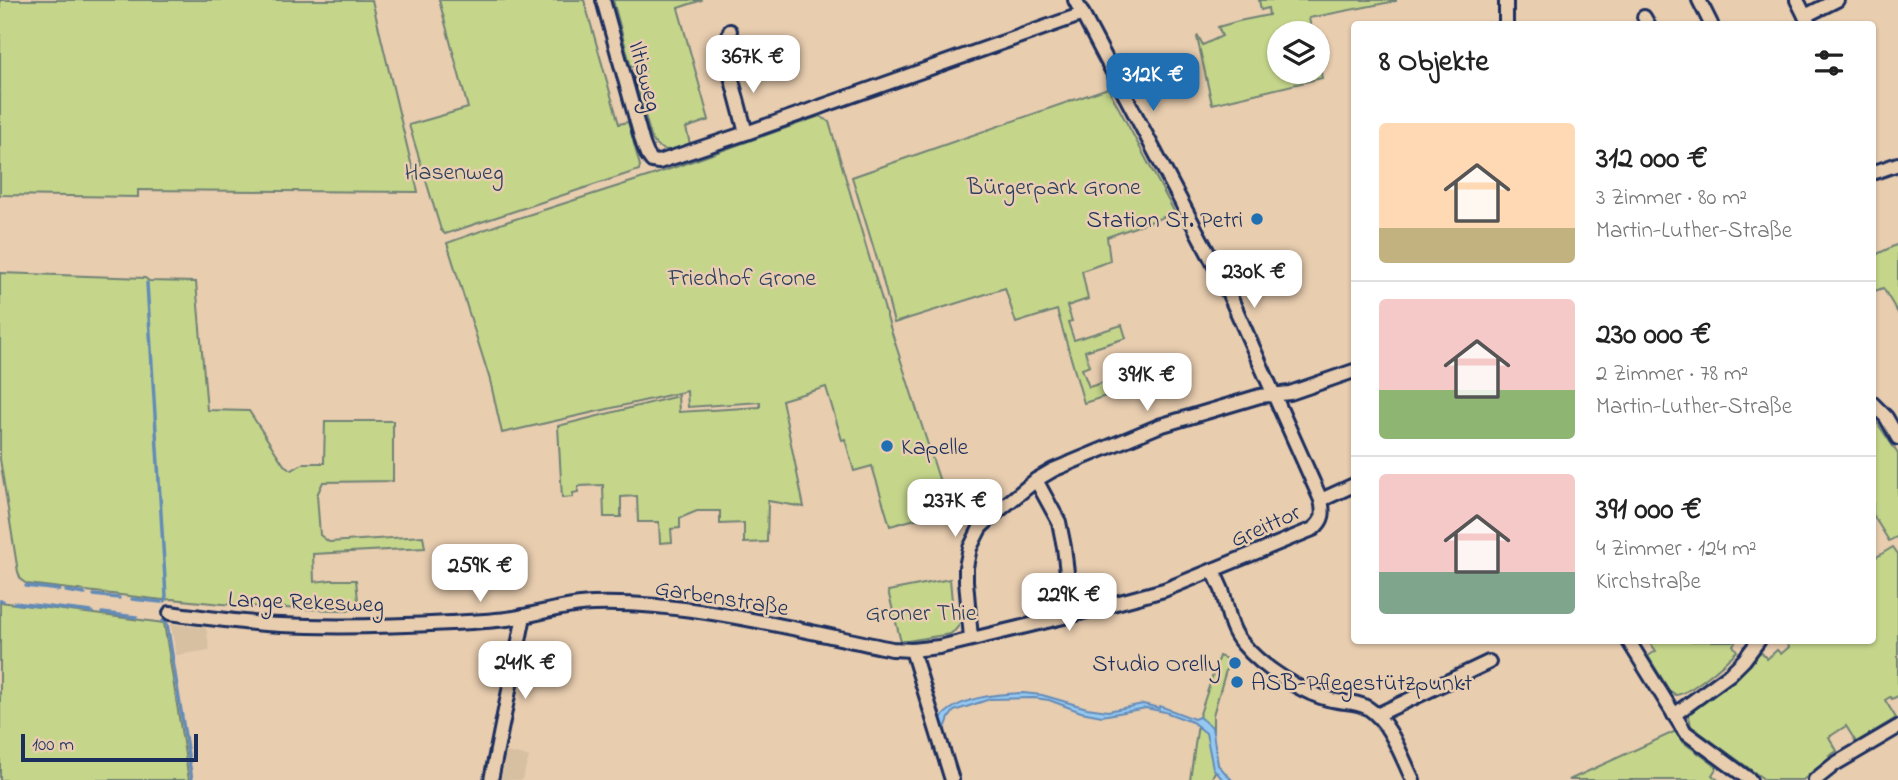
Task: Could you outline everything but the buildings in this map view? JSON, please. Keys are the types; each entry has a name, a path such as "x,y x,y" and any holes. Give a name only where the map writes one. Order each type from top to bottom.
{"street":[{"name":"Iltisweg","path":"603,0 643,144 652,161 671,159 746,133"},
{"path":"1075,0 1225,285 1322,505 1351,487"},
{"path":"1506,0 1506,21"},
{"path":"1699,0 1710,21"},
{"path":"1797,0 1807,20 1837,0"},
{"path":"730,32 728,65 746,133 1083,15"},
{"path":"1876,172 1898,164"},
{"path":"971,638 966,567 970,548 980,528 1036,480 1053,470 1159,426 1260,396 1290,393 1351,372"},
{"path":"1876,407 1898,438"},
{"path":"1036,480 1059,522 1065,547 1072,615"},
{"name":"Greittor","path":"1072,615 1164,590 1313,529 1323,516 1322,505"},
{"path":"1213,570 1235,634 1243,645 1291,683 1312,695 1363,705 1377,715 1389,730 1413,780"},
{"name":"Garbenstraße","path":"524,616 562,607 593,604 662,607 723,615 891,649 912,650 939,647 1072,615"},
{"name":"Lange Rekesweg","path":"170,613 281,625 336,626 450,623 524,616"},
{"path":"491,780 524,616"},
{"path":"1630,644 1688,736 1750,780"},
{"path":"1674,715 1730,674 1756,644"},
{"path":"912,650 952,780"},
{"path":"1377,715 1489,662"},
{"path":"1815,780 1835,764 1898,727"}],"shaded area":[{"path":"171,624 206,628 210,650 176,655"},
{"path":"506,752 529,757 522,780 501,780"}],"green space":[{"path":"0,0 372,0 418,192 138,190 138,197 0,195"},
{"name":"Hasenweg","path":"439,0 584,0 619,124 628,122 639,170 445,234 441,230 409,125 468,108"},
{"path":"613,0 702,0 678,8 709,120 686,128 690,144 665,149 652,140 633,73 645,71 643,64 631,67"},
{"path":"1259,0 1396,0 1309,18 1310,21 1267,21 1267,84 1297,84 1212,104 1197,37 1203,45 1222,36 1218,27 1269,15 1268,8 1261,10"},
{"name":"Bürgerpark Grone","path":"1108,88 1175,213 1107,237 1110,261 1082,271 1088,299 1067,306 1072,321 1068,322 1074,340 1122,325 1126,338 1085,351 1090,366 1082,369 1089,387 1137,372 1141,385 1084,403 1057,310 1016,323 1005,288 894,323 852,177"},
{"name":"Friedhof Grone","path":"820,116 829,122 890,327 940,482 952,509 890,526 872,466 854,471 826,387 782,400 804,507 768,501 767,542 744,543 744,523 720,524 720,511 697,511 680,518 680,528 671,529 672,542 660,543 659,522 638,522 637,496 621,497 621,517 604,517 603,485 578,486 578,492 573,493 573,497 562,498 558,426 678,396 679,412 760,407 760,402 688,407 687,391 502,433 490,380 447,243"},
{"path":"1898,244 1898,313 1883,288 1876,291 1876,255"},
{"path":"0,273 196,282 207,410 249,411 284,465 292,470 304,463 324,463 325,421 393,421 393,481 323,482 317,495 320,535 329,542 423,536 425,548 313,554 314,582 356,580 359,610 163,600 27,584 21,580 18,572 0,459"},
{"path":"1876,421 1898,454 1898,536 1889,541 1876,520"},
{"path":"1893,547 1898,554 1898,696 1885,700 1896,718 1856,742 1846,726 1829,737 1837,751 1803,780 1765,780 1691,726 1689,716 1692,709 1736,674 1759,650 1767,659 1777,650 1781,654 1789,647 1787,644 1876,644 1876,557"},
{"name":"Groner Thie","path":"950,579 953,612 961,617 955,631 901,642 888,591"},
{"path":"0,602 164,623 189,780 0,780"},
{"path":"1651,644 1734,644 1737,651 1699,684 1676,695 1669,690 1648,656 1656,651"},
{"path":"1219,656 1229,660 1213,715 1218,765 1211,780 1190,780 1199,717"},
{"path":"1676,731 1683,742 1717,767 1712,775 1718,780 1569,780"}],"water":[{"path":"1023,693 1108,711 1143,704 1159,708 1160,706 1194,719 1199,717 1212,727 1218,765 1232,780 1223,780 1213,768 1206,733 1192,722 1146,708 1102,716 1081,712 1049,700 990,699 954,711 944,731 940,719 956,706 978,698"}],"waterway":[{"path":"147,283 165,601"},
{"path":"26,586 59,590"},
{"path":"66,591 85,594"},
{"path":"94,595 119,598"},
{"path":"132,599 161,602"},
{"path":"14,603 92,612"},
{"path":"102,613 136,617"},
{"path":"163,621 167,624 192,780"}],"place":[{"name":"Station St. Petri","path":"1257,219"},
{"name":"Kapelle","path":"887,446"},
{"name":"Studio Orelly","path":"1235,663"},
{"name":"ASB-Pflegestützpunkt","path":"1237,682"}]}
